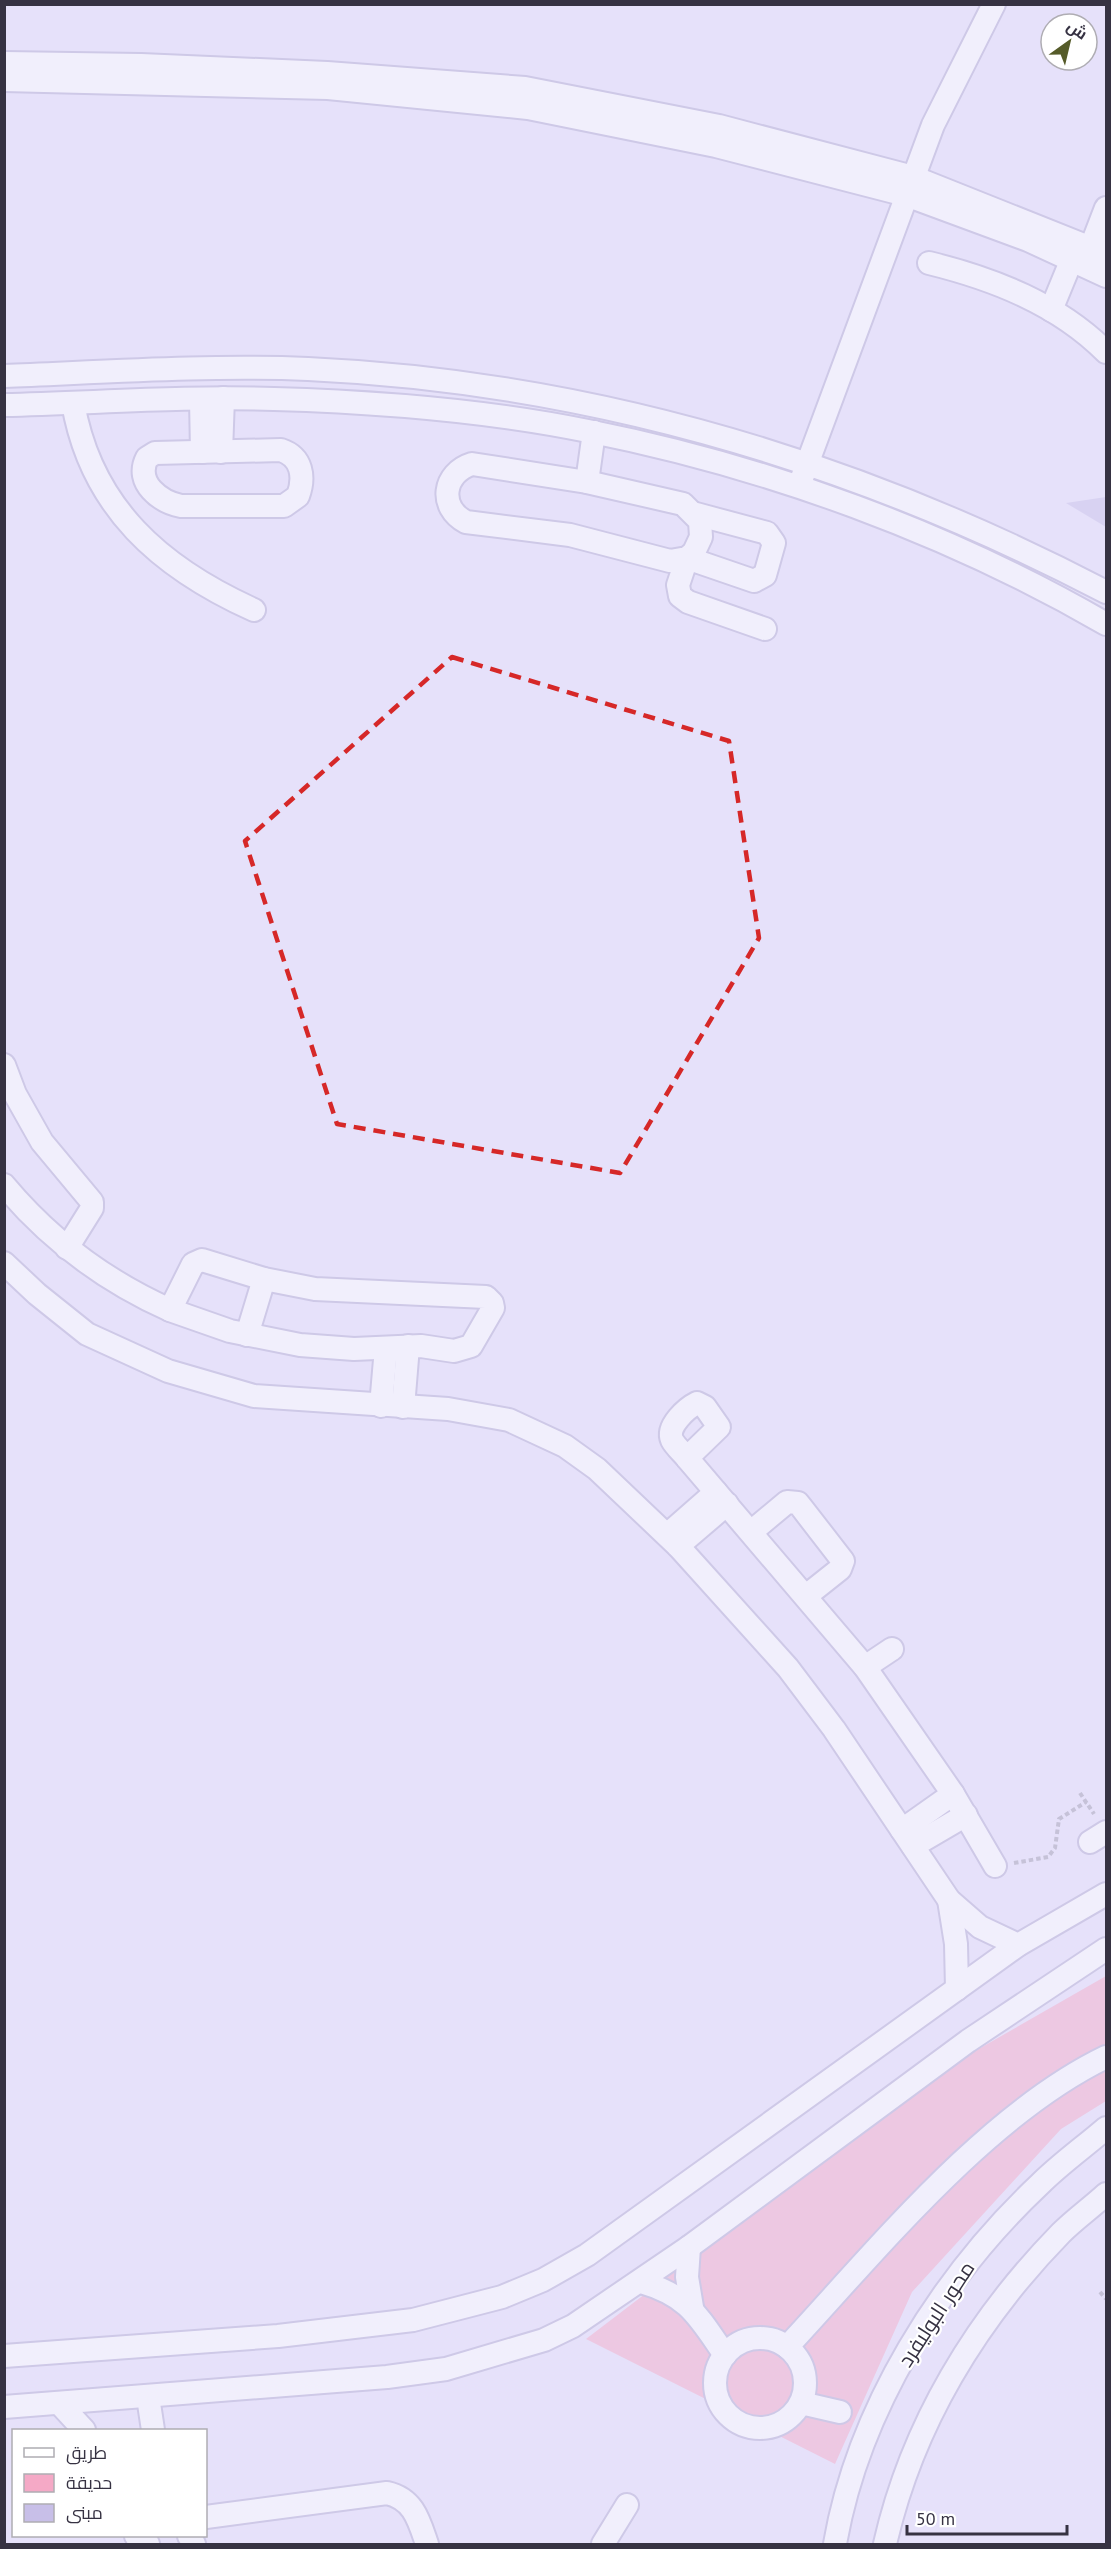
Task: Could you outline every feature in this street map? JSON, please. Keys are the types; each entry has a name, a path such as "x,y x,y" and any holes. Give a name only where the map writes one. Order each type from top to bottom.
{"street":[{"path":"798,488 933,125 994,4"},
{"path":"4,63 141,65 315,73 525,88 719,126 909,186 1099,250 1107,208"},
{"path":"4,80 328,88 528,108 909,186 1107,276"},
{"path":"1051,310 1072,259"},
{"path":"929,263 992,281 1051,310 1107,352"},
{"path":"4,376 258,368 432,379 533,393 614,408 724,436 806,463 934,511 1107,591"},
{"path":"212,398 212,452"},
{"path":"4,405 212,398 416,408 594,432 706,458 878,516 1015,576 1107,624"},
{"path":"73,403 89,461 99,483 127,522 169,561 196,580 254,610"},
{"path":"588,482 594,432"},
{"path":"281,450 289,452 295,456 301,468 298,496 284,506 181,506 160,498 147,485 143,469 150,455 212,452 281,450"},
{"path":"472,464 588,482 683,504 696,514 767,533 774,543 765,575 754,581 687,558 670,561 570,535 474,525 458,518 448,504 447,495 451,478 457,471 472,464"},
{"path":"696,514 700,521 701,537 694,552 687,558 678,585 680,596 683,600 765,629"},
{"path":"4,1065 15,1094 42,1142 92,1202 92,1208 68,1248"},
{"path":"4,1185 34,1218 68,1248 116,1283 170,1310 247,1335 327,1348 397,1347 454,1351 466,1349 475,1341 491,1312 492,1303 486,1296 324,1289 264,1279 197,1261 191,1268 170,1310"},
{"path":"4,1263 37,1294 87,1334 168,1371 254,1396 448,1409 508,1420 565,1446 597,1469 672,1540 789,1668 834,1728 950,1900 980,1927 1018,1945"},
{"path":"247,1335 264,1279"},
{"path":"381,1406 397,1347"},
{"path":"397,1347 404,1407"},
{"path":"687,1458 865,1667 953,1794 996,1866"},
{"path":"672,1540 722,1498"},
{"path":"751,1532 787,1502 798,1503 843,1561 840,1569 806,1596"},
{"path":"865,1667 892,1649"},
{"path":"907,1838 953,1794"},
{"path":"907,1838 966,1815"},
{"path":"4,2356 289,2335 413,2320 502,2297 543,2280 587,2255 1018,1945 1107,1894"},
{"path":"950,1900 956,1944 957,1989"},
{"path":"4,2407 387,2377 446,2369 544,2340 573,2326 641,2282 968,2041 1107,1949"},
{"path":"787,2347 930,2193 990,2138 1078,2070 1107,2057"},
{"name":"محور البوليفرد","path":"835,2544 842,2504 858,2457 880,2404 917,2335 984,2243 1040,2184 1107,2128"},
{"path":"885,2544 902,2481 918,2440 957,2364 981,2328 1034,2263 1063,2232 1107,2194"},
{"path":"690,2247 687,2277 692,2307"},
{"path":"641,2282 668,2292 692,2307 725,2355"},
{"path":"762,2338 787,2347 798,2359 804,2373 805,2389 801,2403 791,2416 779,2424 764,2428 749,2427 735,2421 724,2410 717,2396 715,2381 725,2355 737,2344 762,2338"},
{"path":"148,2397 153,2429"},
{"path":"59,2403 83,2429"},
{"path":"801,2403 840,2412"},
{"path":"207,2517 387,2493 404,2499 411,2506 417,2514 427,2544"},
{"path":"603,2544 627,2505"}],"path":[{"path":"996,1866 1048,1857 1055,1848 1059,1819 1086,1803"},
{"path":"1100,2292 1107,2299"}],"highlighted area":[{"path":"452,657 729,741 759,938 620,1173 337,1124 245,841"}],"green space":[{"path":"1106,1976 1106,2101 1061,2129 912,2292 835,2464 586,2339 928,2078"}],"building":[{"path":"1106,497 1106,527 1066,503"}]}
